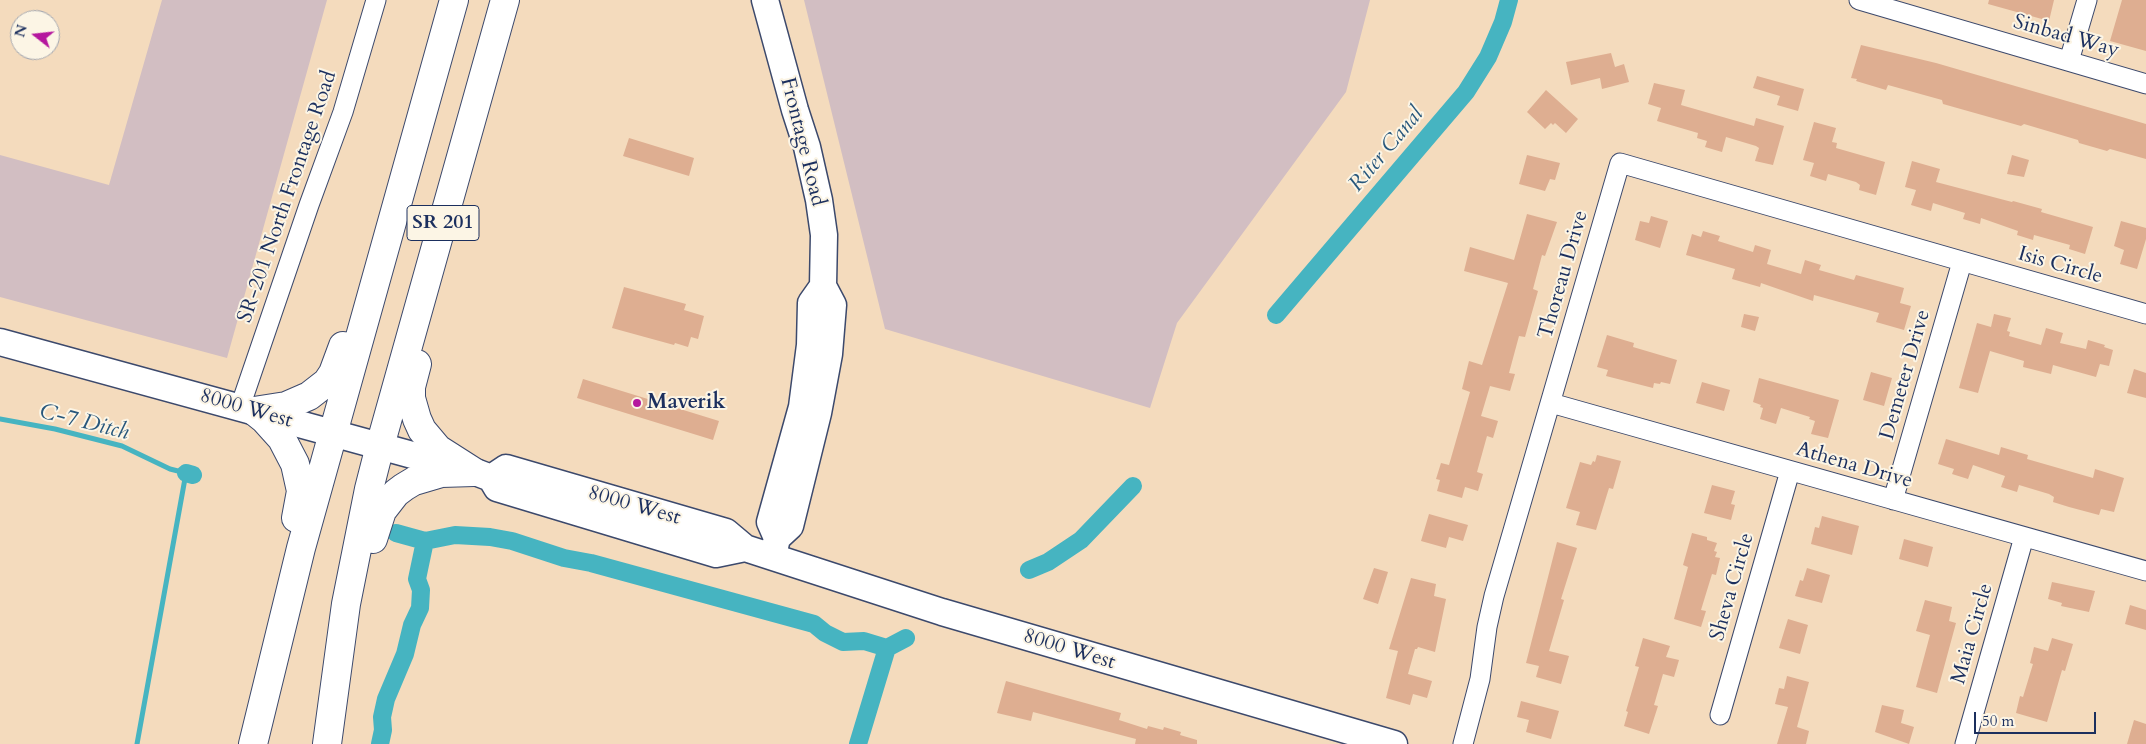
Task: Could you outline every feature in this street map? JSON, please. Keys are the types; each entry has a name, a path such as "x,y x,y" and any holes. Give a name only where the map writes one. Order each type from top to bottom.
{"highway":[{"name":"SR 201","path":"253,744 286,606 454,0"},
{"name":"SR 201","path":"327,744 346,604 380,446 506,0"},
{"path":"479,94 478,120 470,171 412,387 412,398 417,419 430,440 448,456 482,475"},
{"path":"247,409 298,402 319,389 333,373 341,354 385,202 401,169 412,153"},
{"path":"244,744 250,698 301,491 299,477 289,451 274,428 247,409"},
{"path":"340,744 363,590 374,532 382,511 396,493 414,481 441,473 482,475"}],"street":[{"name":"SR-201 North Frontage Road","path":"247,409 309,205 343,112 376,0"},
{"name":"Frontage Road","path":"765,0 807,147 819,200 824,235 823,286 832,305 829,354 820,403 790,526 775,547"},
{"name":"Sinbad Way","path":"1859,0 1895,5 2146,84"},
{"path":"2069,61 2087,0"},
{"name":"Thoreau Drive","path":"1463,744 1480,679 1486,627 1494,596 1620,163 1962,262"},
{"name":"Isis Circle","path":"1962,262 2146,314"},
{"name":"Demeter Drive","path":"1893,500 1962,262"},
{"name":"8000 West","path":"0,342 482,475 506,468 726,532 745,548 775,547 951,615 1394,744"},
{"name":"Athena Drive","path":"1551,403 2146,571"},
{"name":"Sheva Circle","path":"1720,715 1790,471"},
{"name":"Maia Circle","path":"1965,744 2024,537"}],"shaded area":[{"path":"162,0 327,0 227,358 0,297 0,155 109,185"},
{"path":"804,0 1370,0 1346,92 1177,323 1150,408 885,329"}],"building":[{"path":"1989,0 2054,0 2049,21 1988,4"},
{"path":"2122,0 2146,0 2146,51 2110,41"},
{"path":"1861,45 1936,63 2146,124 2146,159 2110,149 2107,151 2024,124 2021,126 1943,104 1942,100 1888,85 1886,90 1856,81 1857,79 1851,78"},
{"path":"1611,53 1615,67 1624,64 1629,82 1602,89 1600,78 1571,85 1566,62"},
{"path":"1757,76 1804,89 1798,111 1777,105 1780,96 1753,88"},
{"path":"1654,83 1685,90 1681,105 1754,126 1756,118 1784,126 1773,165 1755,161 1759,148 1756,146 1726,137 1722,152 1705,147 1707,141 1697,138 1698,133 1657,121 1661,108 1648,104"},
{"path":"1546,90 1578,119 1566,133 1555,123 1553,125 1551,123 1545,129 1527,112"},
{"path":"1814,122 1836,128 1832,142 1837,143 1836,148 1885,162 1876,195 1859,190 1860,185 1856,182 1828,174 1826,181 1810,176 1814,163 1803,160"},
{"path":"629,138 694,158 689,176 623,156"},
{"path":"1527,155 1560,163 1555,180 1550,179 1545,191 1519,184"},
{"path":"2012,155 2029,160 2024,177 2007,174"},
{"path":"1912,161 1940,169 1936,182 2042,209 2041,212 2093,227 2085,254 2069,249 2070,245 2034,235 2033,240 2017,235 2018,231 1981,218 1980,224 1963,219 1965,213 1933,203 1931,211 1911,205 1916,190 1905,187"},
{"path":"1527,214 1557,222 1545,256 1542,255 1533,289 1538,291 1525,337 1519,336 1509,373 1515,374 1510,391 1490,386 1481,416 1498,421 1493,438 1487,436 1477,472 1483,474 1478,491 1465,487 1462,498 1437,491 1440,480 1436,479 1441,463 1449,465 1470,392 1462,389 1469,361 1482,365 1508,283 1464,271 1470,247 1514,260"},
{"path":"1651,216 1668,221 1660,248 1635,240 1640,221 1649,223"},
{"path":"2121,221 2146,228 2146,239 2137,269 2120,264 2124,250 2114,246"},
{"path":"1703,231 1720,236 1718,241 1753,252 1755,245 1771,250 1767,264 1801,274 1805,260 1821,265 1819,270 1854,280 1856,275 1904,288 1900,303 1911,306 1904,330 1876,322 1879,313 1814,295 1813,301 1761,283 1760,287 1732,279 1735,269 1686,255 1692,234 1701,237"},
{"path":"624,287 686,304 684,310 704,316 698,339 691,337 688,347 612,328"},
{"path":"1744,314 1759,317 1755,331 1741,327"},
{"path":"1994,314 2011,318 2007,331 2010,332 2009,336 2041,345 2046,328 2063,333 2060,343 2086,349 2088,340 2105,345 2104,347 2113,350 2109,366 2100,364 2096,377 2053,365 2051,374 2023,367 2024,361 1990,351 1978,393 1959,388 1977,323 1991,327"},
{"path":"1607,335 1634,343 1633,347 1677,360 1670,384 1654,383 1653,388 1606,376 1608,370 1597,367"},
{"path":"2134,369 2146,373 2146,398 2127,393"},
{"path":"1871,372 1892,378 1884,406 1863,400"},
{"path":"1759,378 1839,400 1828,438 1811,434 1815,421 1809,419 1810,417 1781,408 1776,424 1760,419 1763,408 1760,407 1761,405 1753,402"},
{"path":"583,379 719,421 713,440 577,398"},
{"path":"1702,382 1730,390 1724,411 1696,403"},
{"path":"1946,439 1999,455 2001,447 2028,455 2027,459 2093,478 2095,469 2124,478 2114,512 2101,509 2099,515 2053,502 2054,497 2049,494 2019,485 2017,492 2001,487 2005,476 1973,465 1968,479 1952,474 1954,469 1938,464"},
{"path":"1597,455 1621,461 1613,489 1609,488 1596,530 1576,525 1580,512 1566,508 1580,462 1591,465 1593,461 1595,462"},
{"path":"1712,485 1735,491 1731,504 1735,505 1731,520 1704,513"},
{"path":"1429,514 1468,525 1463,541 1449,537 1446,548 1421,541"},
{"path":"1822,516 1859,526 1852,555 1811,544 1815,527 1819,528"},
{"path":"1692,533 1707,537 1707,540 1717,543 1714,551 1717,552 1715,557 1720,558 1716,575 1712,574 1701,610 1706,611 1701,627 1674,619 1688,567 1683,565"},
{"path":"1904,539 1933,547 1928,567 1899,559"},
{"path":"1557,542 1577,548 1561,599 1564,600 1549,651 1569,656 1561,684 1536,677 1539,666 1526,663"},
{"path":"1374,568 1388,572 1378,604 1363,599"},
{"path":"1807,568 1830,575 1822,603 1795,596 1800,580 1803,581"},
{"path":"1411,578 1436,584 1434,596 1446,599 1435,652 1418,647 1415,649 1408,674 1432,681 1427,698 1413,694 1410,705 1386,698 1398,651 1389,649"},
{"path":"2052,582 2095,591 2089,612 2061,606 2062,603 2048,599"},
{"path":"1925,600 1952,607 1949,621 1956,623 1937,693 1916,687 1930,635 1916,631"},
{"path":"2130,605 2146,610 2146,630 2125,624"},
{"path":"1788,619 1808,625 1800,654 1779,648"},
{"path":"1643,638 1670,646 1666,657 1679,660 1674,677 1663,674 1654,705 1658,706 1649,734 1624,726 1628,712 1626,711 1639,667 1635,666"},
{"path":"2052,638 2073,644 2065,671 2062,670 2047,722 2016,713 2020,696 2023,697 2033,664 2030,663 2034,647 2048,651"},
{"path":"1787,676 1809,682 1797,727 1809,731 1806,744 1777,744 1788,707 1775,704 1779,688 1784,689"},
{"path":"1006,681 1121,713 1119,720 1147,729 1148,726 1163,730 1164,727 1181,732 1180,735 1197,740 1197,744 1135,744 1136,739 1033,712 1031,721 997,713"},
{"path":"1521,701 1559,711 1551,739 1526,732 1529,720 1517,717"},
{"path":"1882,705 1904,710 1901,723 1914,727 1909,744 1875,732"},
{"path":"2134,720 2146,724 2146,744 2127,744"}],"waterway":[{"name":"Riter Canal","path":"1276,315 1466,92 1488,57 1503,22 1509,0"},
{"path":"0,419 55,429 122,446 170,469 186,473 137,744"},
{"name":"C-7 Ditch","path":"186,473 193,475"},
{"name":"Riter Canal","path":"1029,570 1048,562 1081,540 1133,486"},
{"path":"396,533 425,541 455,535 490,537 512,541 564,558 591,563 814,624 825,633 843,642 864,641 887,648"},
{"path":"380,744 383,730 382,717 386,699 405,654 412,625 420,608 421,590 417,579 425,541"},
{"name":"Riter Canal","path":"858,744 887,648 906,638"}],"place":[{"name":"Maverik","path":"637,403"}]}
